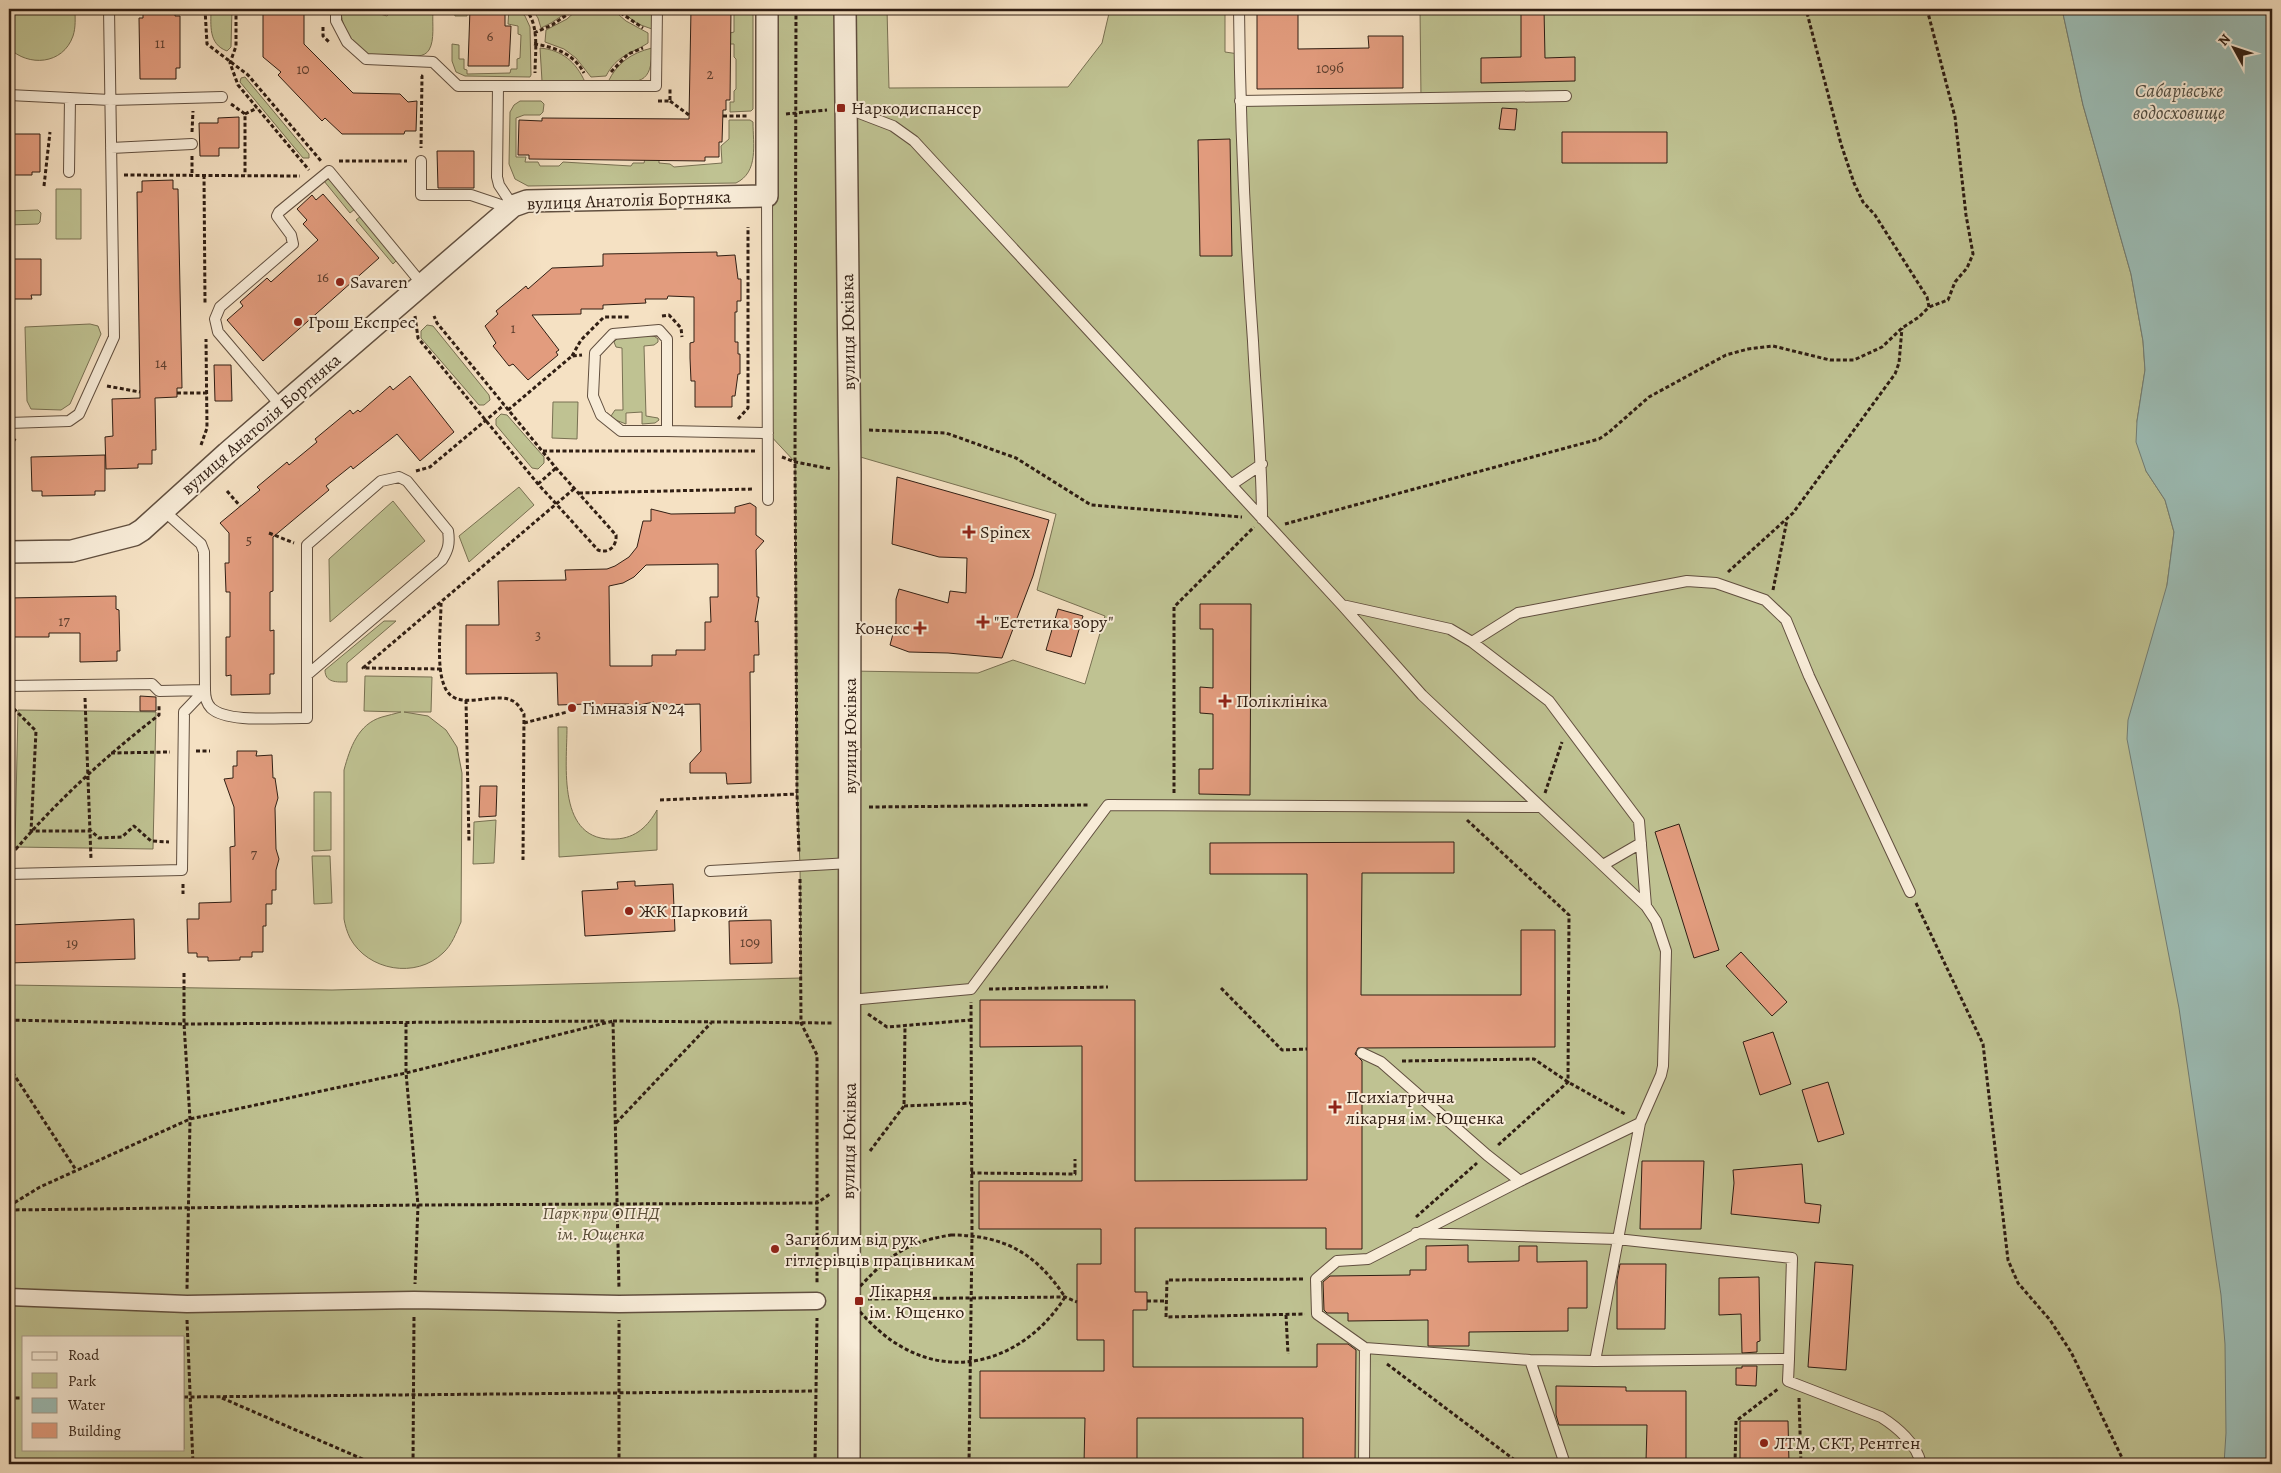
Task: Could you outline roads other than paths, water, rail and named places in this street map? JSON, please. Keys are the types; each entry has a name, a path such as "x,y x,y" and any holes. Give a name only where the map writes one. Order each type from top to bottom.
{"street":[{"path":"767,9 767,196"},
{"name":"вулиця Юківка","path":"845,9 850,472 849,1464"},
{"name":"вулиця Анатолія Бортняка","path":"9,552 72,551 134,535 511,207 527,201 767,196"},
{"path":"9,1298 186,1304 414,1300 619,1304 817,1301"}],"lane":[{"path":"9,423 69,421 79,414 114,337 108,9"},
{"path":"336,9 336,21 347,42 366,59 433,62 458,86 656,86 657,9"},
{"path":"1238,9 1240,101 1252,341 1262,464 1257,518"},
{"path":"498,86 497,177 498,185 511,207"},
{"path":"9,96 110,100 222,97"},
{"path":"1240,101 1566,96"},
{"path":"69,172 70,98"},
{"path":"846,108 893,126 914,141 1231,485 1257,518 1271,528 1422,695 1646,906 1656,921 1666,951 1664,1056 1661,1074 1640,1123 1595,1361"},
{"path":"111,148 192,144"},
{"path":"421,161 421,195 471,195 511,207"},
{"path":"281,406 218,332 215,319 220,307 292,244 291,235 277,216 279,212 329,171 417,289"},
{"path":"767,196 768,500"},
{"path":"667,431 667,339 659,330 613,334 595,353 593,396 601,415 620,431 768,433"},
{"path":"1231,485 1262,464"},
{"path":"163,510 201,544 204,552 205,690 211,709 228,717 307,718 307,545 381,480 399,477 407,481 448,531 448,550 442,560 308,674"},
{"path":"1472,642 1518,613 1669,584 1696,580 1716,583 1757,596 1770,604 1786,620 1808,676 1910,892"},
{"path":"1342,605 1436,624 1461,634 1540,693 1568,725 1638,821 1646,906"},
{"path":"9,686 152,684 159,691 205,690"},
{"path":"9,874 182,870 184,712 205,690"},
{"path":"850,1000 971,989 1108,805 1174,807 1541,807"},
{"path":"1603,865 1641,842"},
{"path":"710,871 850,863"},
{"path":"1362,1054 1381,1062 1487,1155 1520,1180"},
{"path":"1640,1123 1520,1180 1368,1259 1337,1261 1316,1279 1317,1314 1365,1348 1530,1360 1595,1361 1789,1358"},
{"path":"1416,1233 1617,1239 1792,1258 1788,1381 1881,1416 1894,1425 1905,1437 1914,1448 1921,1464"},
{"path":"1364,1464 1365,1348"},
{"path":"1530,1360 1565,1464"}],"water":[{"name":"Сабарівське водосховище","path":"2062,9 2272,9 2272,1464 2224,1464 2226,1433 2225,1344 2221,1295 2179,1008 2127,739 2128,720 2167,585 2174,532 2165,500 2146,471 2136,442 2137,421 2145,370 2143,341 2131,274 2083,105"}],"place":[{"name":"Наркодиспансер","path":"841,108"},
{"name":"Savaren","path":"340,282"},
{"name":"Грош Експрес","path":"298,322"},
{"name":"Spinex","path":"969,532"},
{"name":"\"Естетика зору\"","path":"983,622"},
{"name":"Конекс","path":"920,628"},
{"name":"Поліклініка","path":"1225,701"},
{"name":"Гімназія №24","path":"572,708"},
{"name":"ЖК Парковий","path":"629,911"},
{"name":"Психіатрична лікарня ім. Ющенка","path":"1335,1107"},
{"name":"Загиблим від рук гітлерівців працівникам","path":"775,1249"},
{"name":"Лікарня ім. Ющенко","path":"859,1301"},
{"name":"ЛТМ, СКТ, Рентген","path":"1764,1443"}],"park label":[{"name":"Парк при ОПНД ім. Ющенка","path":"601,1223"}]}
